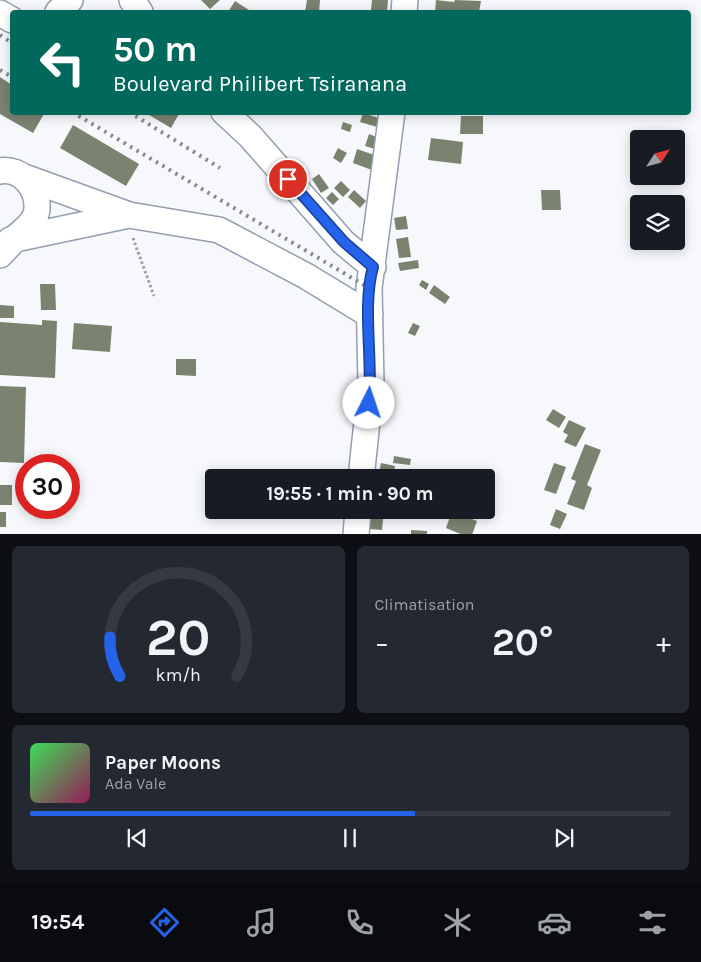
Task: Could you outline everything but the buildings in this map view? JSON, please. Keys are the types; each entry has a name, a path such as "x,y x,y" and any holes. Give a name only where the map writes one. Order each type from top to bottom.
{"street":[{"path":"60,10 70,0"},
{"path":"227,115 250,136 344,242 373,267"},
{"path":"363,469 371,384 369,288 392,115"},
{"path":"0,171 7,170 129,215 220,230 306,276 370,315"},
{"path":"5,245 32,222 37,209 34,190 24,177"},
{"path":"5,245 129,215"},
{"path":"356,534 357,519"}],"path":[{"path":"129,215 134,240 154,296"}],"railway":[{"path":"0,35 10,42"},
{"path":"0,70 10,76"},
{"path":"77,115 369,288"},
{"path":"134,115 220,168"}],"route":[{"path":"288,179 344,242 373,267 369,288 371,384 369,403"}]}
